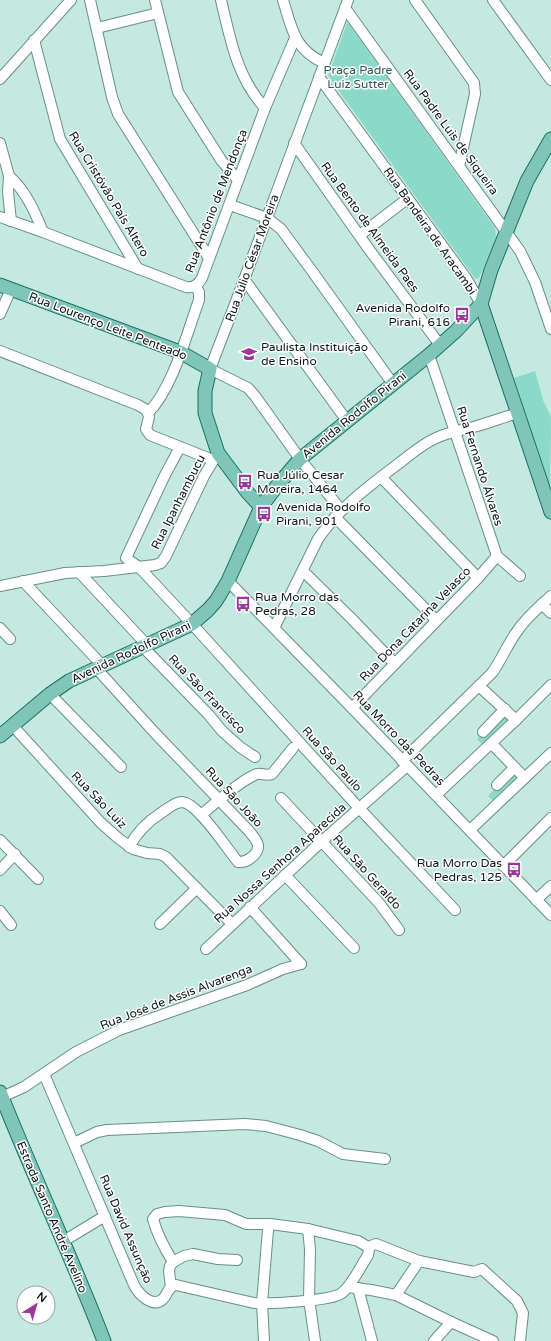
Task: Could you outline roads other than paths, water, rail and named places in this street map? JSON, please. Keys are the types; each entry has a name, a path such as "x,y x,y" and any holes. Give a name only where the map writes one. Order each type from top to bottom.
{"main road":[{"name":"Avenida Rodolfo Pirani","path":"5,730 68,681 192,624 208,610 228,581 261,507 300,459 430,355 481,304 491,270 527,181 550,144"},
{"name":"Rua Lourenço Leite Penteado","path":"5,287 180,352 210,369"},
{"name":"Rua Bandeira de Aracambi","path":"481,304 551,512"},
{"name":"Rua Júlio César Moreira","path":"210,369 205,391 205,413 215,456 261,507"},
{"name":"Estrada Santo André Avelino","path":"1,1095 104,1341"}],"street":[{"path":"0,79 71,0"},
{"path":"90,0 112,97 118,114 209,258"},
{"path":"155,0 178,92 221,160 238,180"},
{"path":"221,0 236,61 253,93 266,108"},
{"path":"283,0 295,38 300,46 317,60 324,63"},
{"path":"415,0 474,83 474,100 460,166"},
{"path":"493,0 551,80"},
{"name":"Rua Padre Luis de Siqueira","path":"347,4 520,251 530,271 551,329"},
{"name":"Rua Júlio César Moreira","path":"210,369 347,4"},
{"path":"97,28 158,13"},
{"name":"Rua Antônio de Mendonça","path":"148,413 154,407 168,383 199,300 199,292 195,286 202,278 238,180 295,38"},
{"name":"Rua Cristóvão País Altero","path":"34,40 60,139 138,269"},
{"name":"Rua Bandeira de Aracambi","path":"319,77 466,278 481,304"},
{"path":"0,143 10,176 8,192 11,221"},
{"name":"Rua Bento de Almeida Paes","path":"294,143 440,345"},
{"path":"10,176 21,188 34,210 43,232"},
{"path":"360,235 407,199"},
{"path":"230,205 267,218 281,230 393,384"},
{"path":"0,216 186,287 195,286"},
{"path":"244,279 347,421"},
{"path":"0,314 5,287"},
{"path":"0,351 138,405 145,409 148,413 149,417 146,429 147,432 153,436 180,447 215,456"},
{"name":"Rua Fernando Álvares","path":"430,355 497,556"},
{"name":"Rua Lourenço Leite Penteado","path":"210,369 237,382 251,392 338,514 436,620"},
{"path":"274,628 318,539 338,514 381,477 434,439 518,413"},
{"name":"Rua São Paulo","path":"180,447 164,477 126,558 139,567 359,808 455,910"},
{"name":"Rua Ipanhambucu","path":"0,586 65,573 104,571 158,565 166,556 215,456"},
{"path":"381,477 478,578"},
{"path":"497,556 520,576"},
{"name":"Rua Dona Catarina Velasco","path":"352,708 478,578 497,556"},
{"path":"303,571 395,664"},
{"name":"Rua São Francisco","path":"79,572 228,737 255,757"},
{"name":"Rua São João","path":"23,581 99,666 154,732 220,800 249,831 258,843 258,850 254,855 247,861 241,863 238,862 201,815 187,803 180,802 152,819 140,830 129,847"},
{"name":"Rua Morro das Pedras","path":"228,581 551,915"},
{"name":"Rua Nossa Senhora Aparecida","path":"206,949 359,808 405,763 498,665 517,630 551,596"},
{"path":"542,604 551,614"},
{"path":"0,628 10,639"},
{"path":"436,795 492,744 551,685"},
{"path":"479,686 516,720"},
{"path":"50,694 121,766"},
{"path":"483,732 505,709"},
{"name":"Rua São Luiz","path":"5,730 118,838 129,847 141,852 163,855 232,924"},
{"path":"492,744 524,778"},
{"path":"201,815 245,781 258,774 272,774 293,748"},
{"path":"470,830 551,752"},
{"path":"497,785 514,768"},
{"name":"Rua São Geraldo","path":"281,798 379,903 399,930"},
{"path":"503,866 551,818"},
{"path":"0,840 38,879"},
{"path":"0,870 15,854"},
{"path":"285,875 354,948"},
{"path":"536,900 551,886"},
{"path":"160,924 197,888"},
{"name":"Rua José de Assis Alvarenga","path":"1,1095 24,1086 76,1052 119,1030 247,985 283,969 301,964 250,907"},
{"path":"0,911 10,925"},
{"name":"Rua David Assunção","path":"44,1074 134,1284 141,1295 151,1301 159,1301 171,1287 176,1285 229,1298 262,1303 289,1302 335,1296 353,1287"},
{"path":"74,1143 96,1132 107,1130 245,1124 266,1126 300,1135 318,1141 343,1154 385,1158"},
{"path":"171,1287 169,1271 172,1262 155,1225 153,1219 154,1216 165,1212 179,1211 224,1215 246,1224 270,1224 308,1229 368,1246 376,1244 419,1261 474,1272 482,1270 517,1301 523,1313 520,1341"},
{"path":"62,1242 105,1216"},
{"path":"264,1341 262,1303 270,1224"},
{"path":"308,1229 310,1249 309,1299 315,1341"},
{"path":"368,1246 368,1255 353,1287 372,1341"},
{"path":"172,1262 184,1256 193,1254 237,1260"},
{"path":"396,1295 419,1261"},
{"path":"353,1287 396,1295 493,1341"},
{"path":"434,1341 451,1322"}],"place":[{"name":"Avenida Rodolfo Pirani, 616","path":"462,315"},
{"name":"Paulista Instituição de Ensino","path":"249,354"},
{"name":"Rua Júlio Cesar Moreira, 1464","path":"245,482"},
{"name":"Avenida Rodolfo Pirani, 901","path":"264,514"},
{"name":"Rua Morro das Pedras, 28","path":"243,604"},
{"name":"Rua Morro Das Pedras, 125","path":"514,870"}],"park label":[{"name":"Praça Padre Luiz Sutter","path":"358,77"}]}
